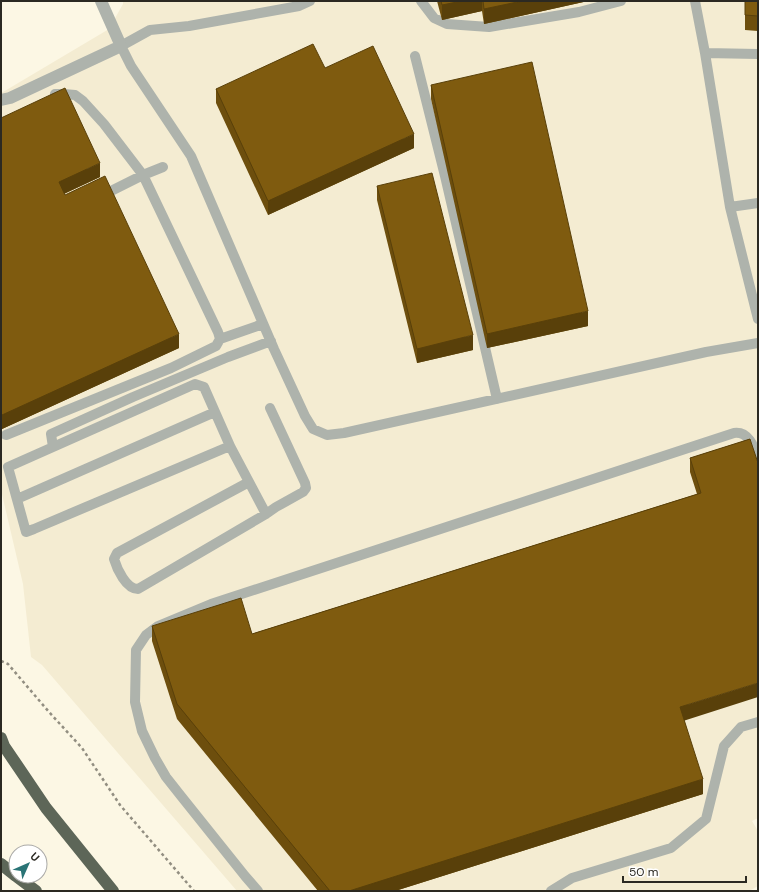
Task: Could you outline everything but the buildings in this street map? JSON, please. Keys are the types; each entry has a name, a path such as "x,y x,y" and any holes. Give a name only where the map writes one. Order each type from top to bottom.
{"highway":[{"path":"1,738 4,746 46,808 113,891"},
{"path":"27,884 36,891"}],"street":[{"path":"1,100 10,98 121,46 102,1"}],"lane":[{"path":"310,1 299,6 189,26 150,30 121,46 131,66 191,156 271,341 305,416 313,429 327,435 344,433 706,352 758,343"},
{"path":"421,1 434,18 447,24 489,27 579,12 621,1"},
{"path":"695,1 730,207 758,319"},
{"path":"705,53 758,54"},
{"path":"414,56 445,176 497,399"},
{"path":"53,94 74,96 83,101 104,124 143,175 220,339"},
{"path":"106,193 163,167"},
{"path":"730,207 758,203"},
{"path":"6,435 171,368 216,346 220,339 264,324"},
{"path":"53,447 52,434 133,397 228,357 271,341"},
{"path":"230,446 26,532 8,467 195,384 204,387 230,446 266,514"},
{"path":"249,482 117,553 114,559 116,566 126,583 134,589 138,589 303,492 306,488 305,482 270,408"},
{"path":"17,499 216,412"},
{"path":"258,891 166,777 142,731 135,702 136,650 146,635 158,626 212,604 734,433 740,432 745,435 751,442 758,458"},
{"path":"551,891 572,878 671,848 706,819 724,746 741,727 758,722"}],"path":[{"path":"1,661 8,664 82,748 120,805 194,891"}],"shaded area":[{"path":"123,1 758,1 758,818 752,821 758,831 758,886 749,891 237,891 42,665 31,657 23,584 1,490 1,92 109,29 123,4"}]}
